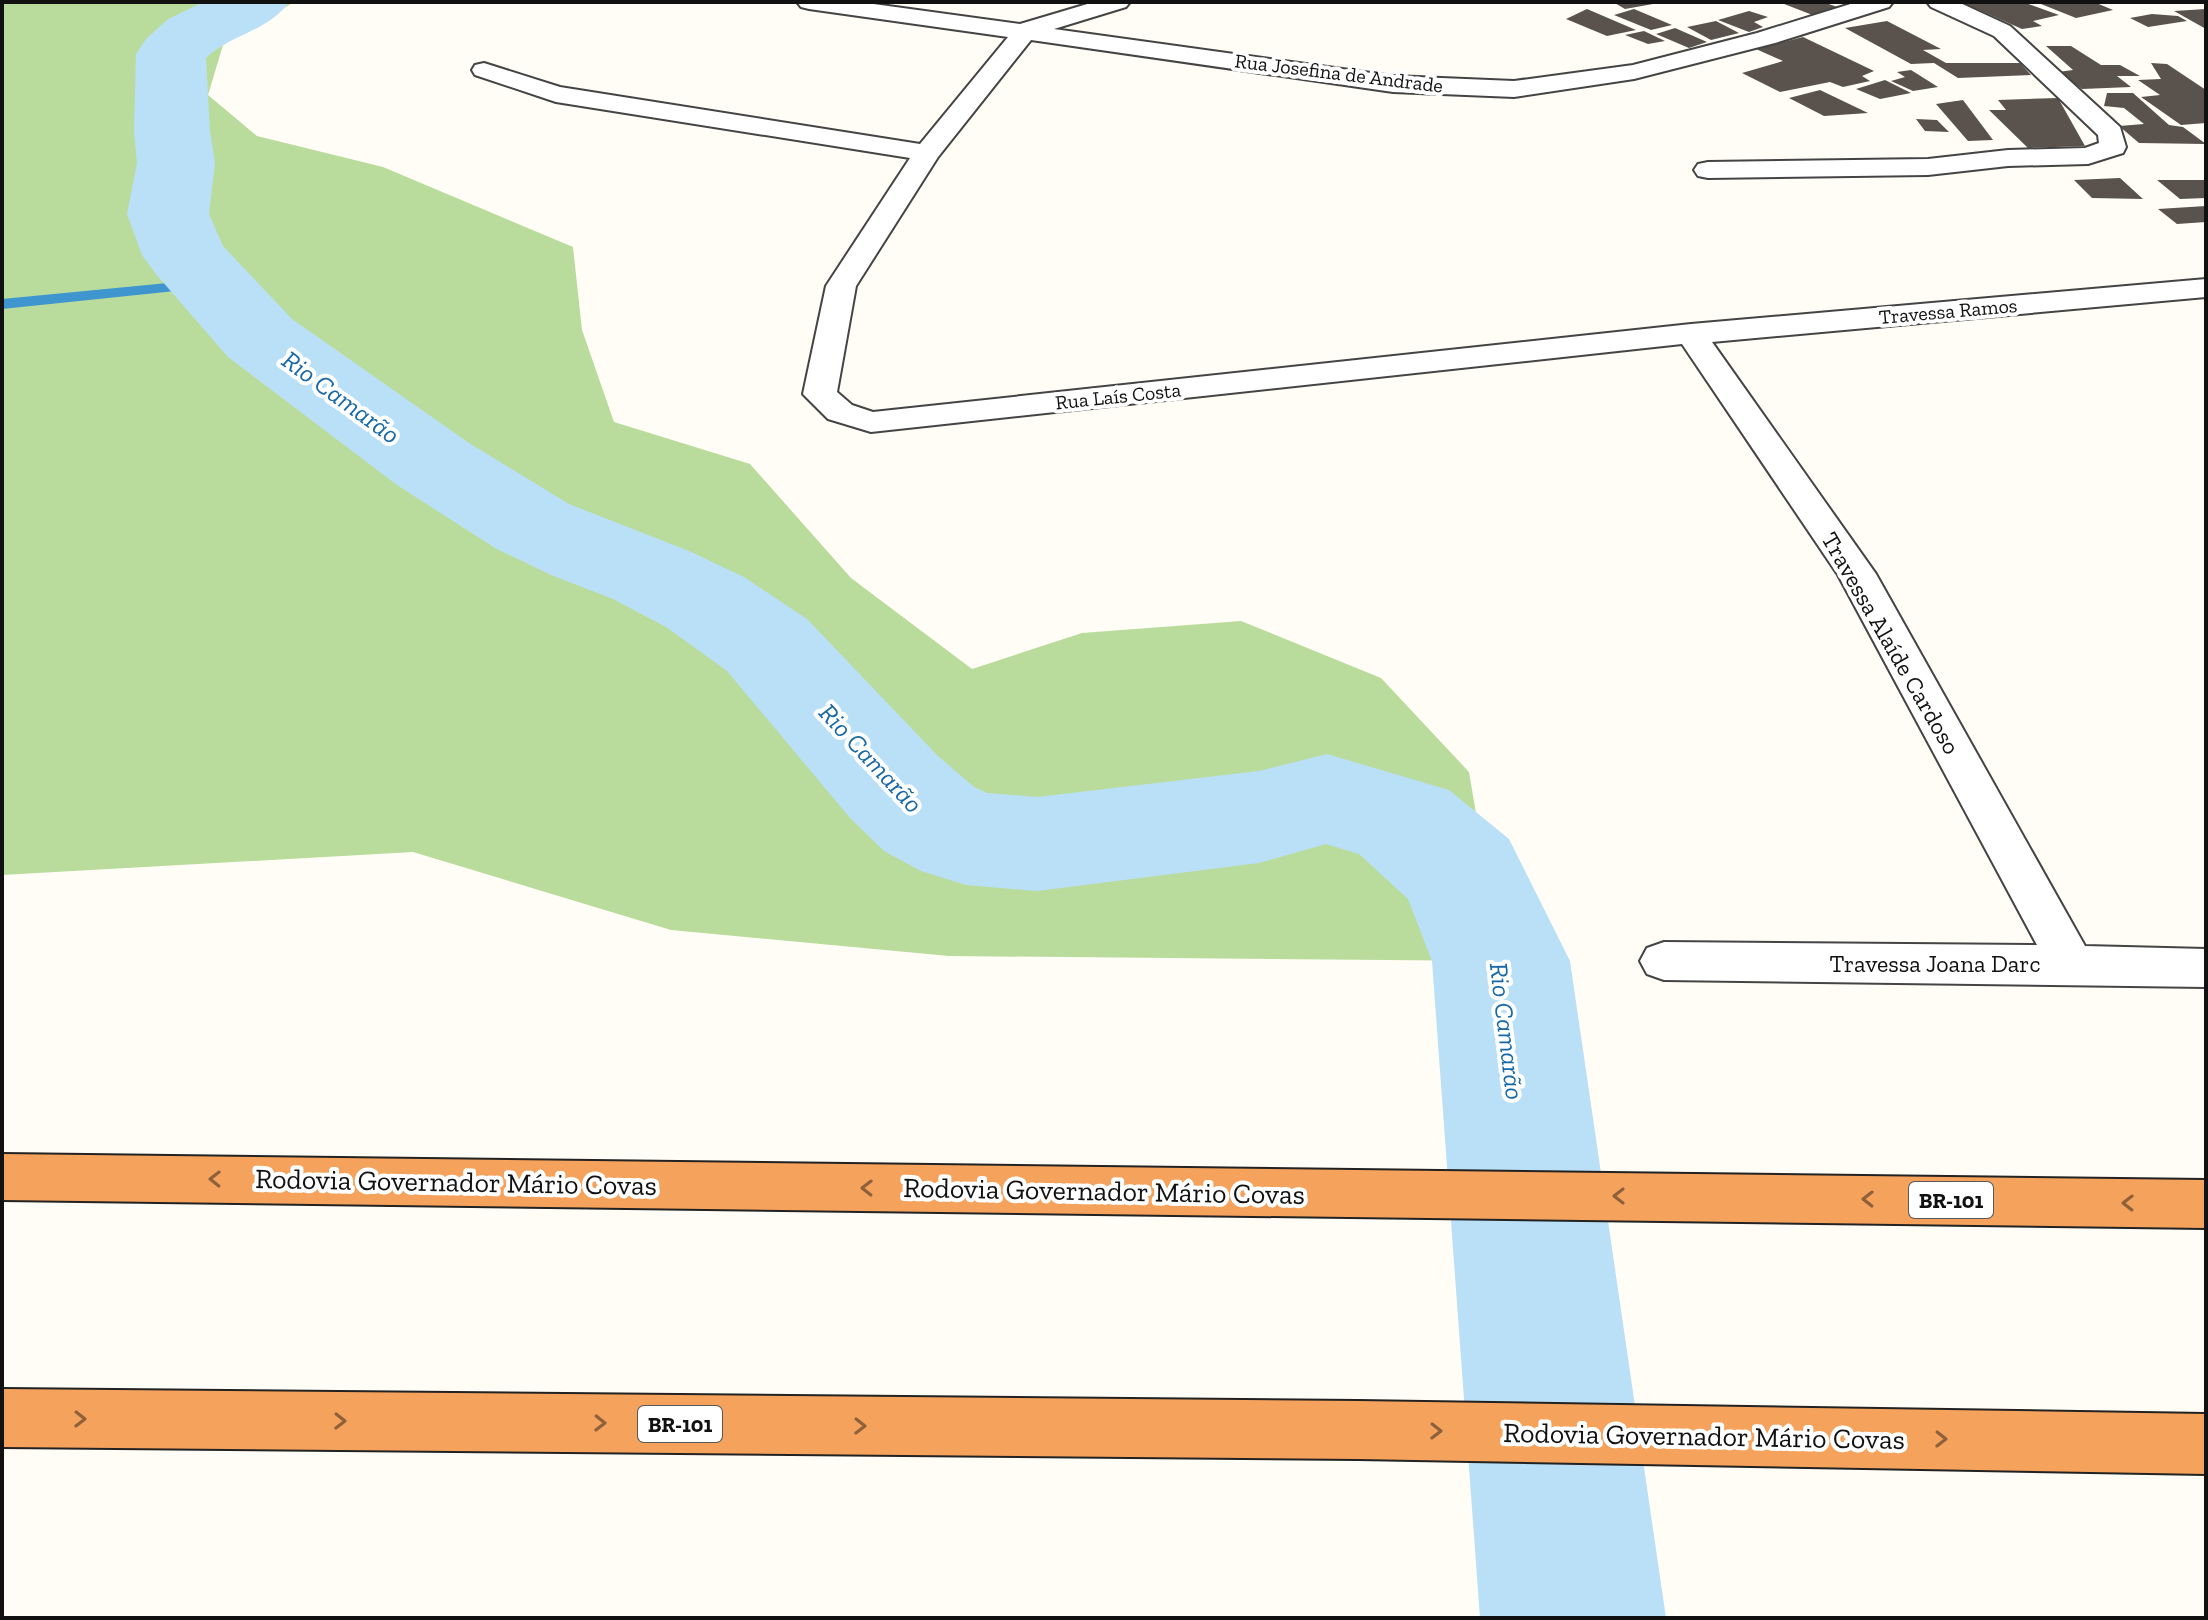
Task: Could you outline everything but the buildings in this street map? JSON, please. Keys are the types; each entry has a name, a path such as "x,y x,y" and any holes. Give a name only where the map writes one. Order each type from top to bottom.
{"highway":[{"name":"Rodovia Governador Mário Covas","path":"2,1177 2206,1204"},
{"name":"Rodovia Governador Mário Covas","path":"2,1418 1358,1430 2206,1444"}],"street":[{"name":"Rua Josefina de Andrade","path":"809,2 942,11 1027,30 1393,84 1514,89 1634,72 1766,38 1881,2"},
{"path":"1027,30 1118,2"},
{"path":"1708,170 1928,167 2008,158 2088,156 2113,147 2111,133 2002,31 1939,2"},
{"name":"Rua Laís Costa","path":"1027,30 927,153 841,286 820,394 840,412 871,422 1691,334"},
{"path":"484,70 556,94 927,153"},
{"name":"Travessa Ramos","path":"1691,334 2206,288"},
{"name":"Travessa Alaíde Cardoso","path":"1691,334 1857,574 2071,964"},
{"name":"Travessa Joana Darc","path":"1664,961 2206,968"}],"green space":[{"path":"2,2 294,2 223,45 208,95 257,136 383,167 573,247 582,330 614,422 750,464 851,578 972,669 1082,633 1241,621 1381,678 1469,772 1501,961 949,956 671,930 413,852 2,875"}],"waterway":[{"name":"Rio Camarão","path":"256,2 192,34 171,54 172,131 176,163 168,214 185,255 260,338 433,464 532,526 651,575 705,602 767,645 894,787 929,819 966,838 1037,844 1259,817 1327,799 1404,822 1463,873 1501,961 1573,1618"},
{"path":"2,304 209,284"}]}
